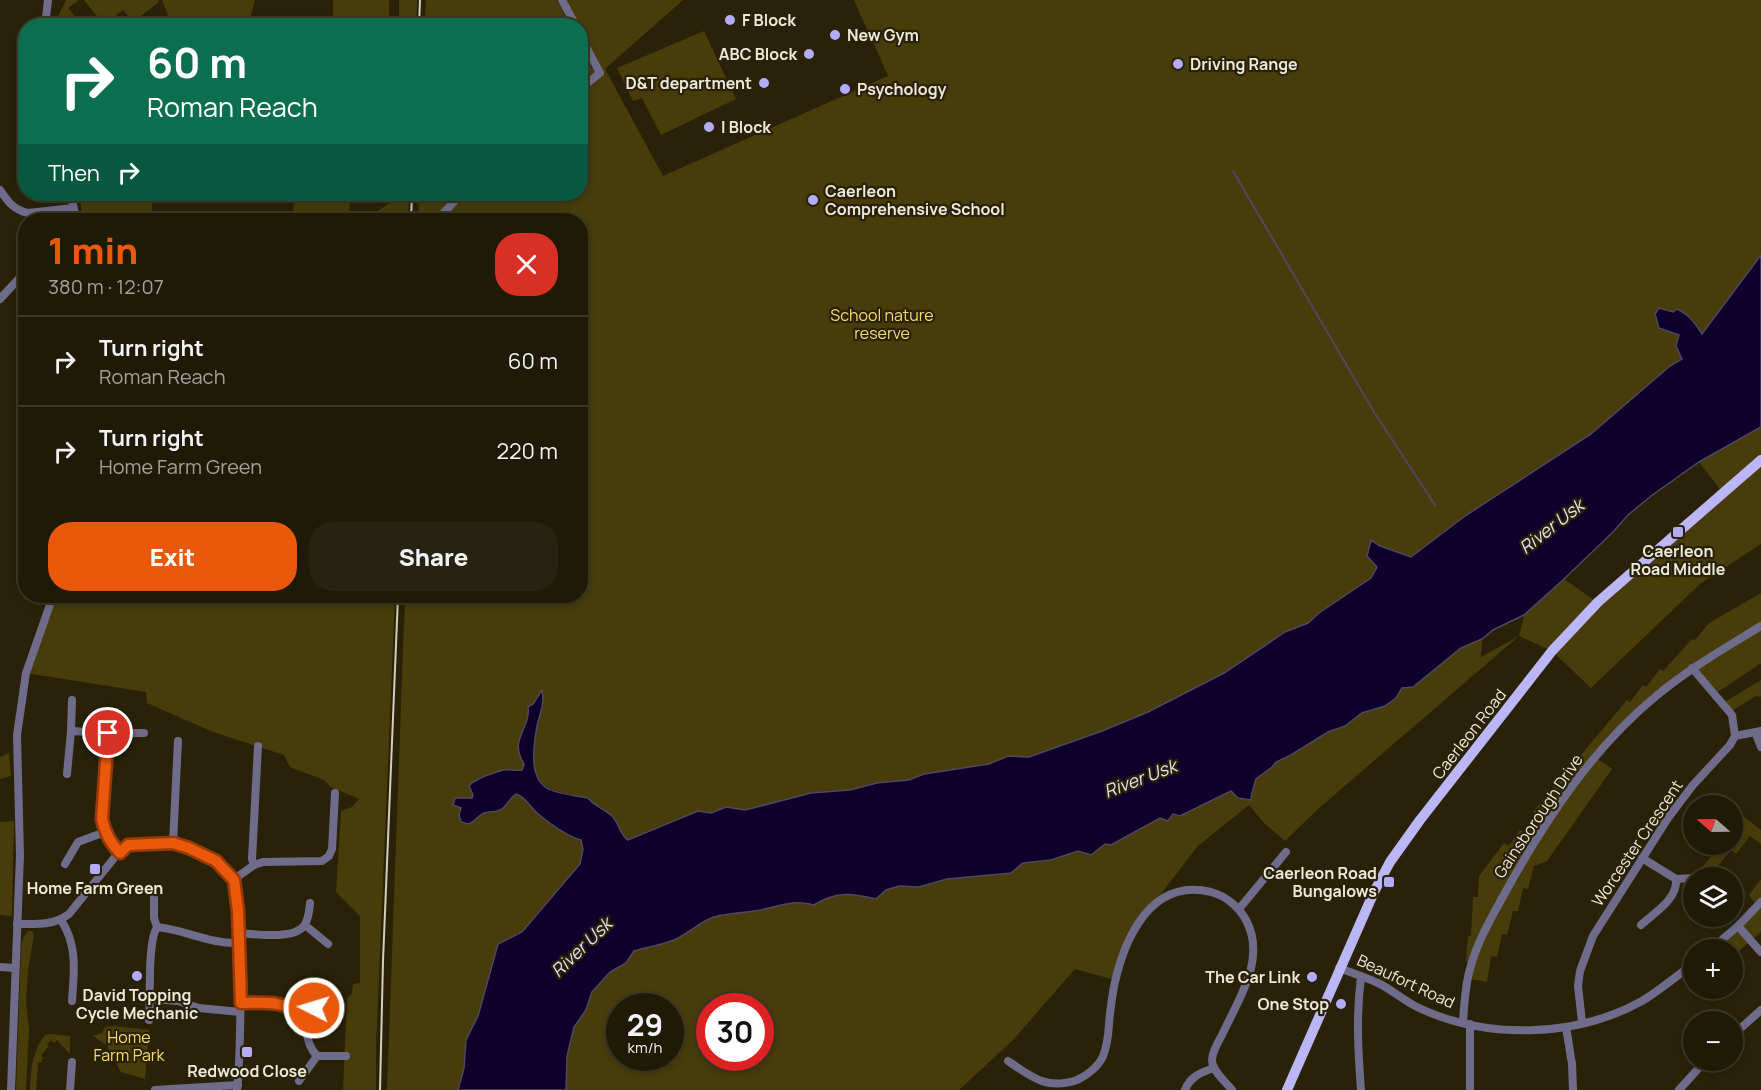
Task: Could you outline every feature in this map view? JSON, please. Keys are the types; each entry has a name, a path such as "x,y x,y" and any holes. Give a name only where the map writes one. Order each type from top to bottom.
{"main road":[{"name":"Caerleon Road","path":"1287,1090 1374,892 1390,862 1466,760 1552,651 1598,602 1761,460"}],"street":[{"path":"46,18 48,0"},
{"path":"562,0 572,18"},
{"path":"588,50 600,73 588,83"},
{"path":"0,190 10,204 21,212 73,208"},
{"path":"72,201 74,213"},
{"path":"444,213 455,201"},
{"path":"0,299 18,280"},
{"path":"11,1090 20,855 18,720 26,673 50,603"},
{"name":"Gainsborough Drive","path":"1470,1090 1466,988 1470,968 1493,914 1521,863 1574,784 1595,757 1634,716 1692,668 1761,626"},
{"path":"1692,668 1732,715 1735,736 1758,733 1761,747"},
{"path":"67,774 72,700"},
{"path":"71,731 144,733"},
{"path":"108,733 102,819 105,832 120,853"},
{"name":"Worcester Crescent","path":"1582,1022 1578,986 1585,956 1608,909 1676,807 1693,785 1731,745 1735,736"},
{"path":"173,843 178,741"},
{"path":"254,865 252,859 258,746"},
{"path":"234,880 254,865 272,861 322,861 329,856 332,849 335,792"},
{"path":"64,864 78,842 105,832"},
{"path":"17,924 52,924 61,920 79,903 128,845 173,843 195,850 216,861 234,880 238,911 241,1043 237,1088 155,1090"},
{"path":"1239,909 1286,852"},
{"path":"1642,858 1676,879 1683,879"},
{"path":"1641,925 1673,895 1676,890 1676,879"},
{"path":"1008,1060 1036,1080 1058,1088 1082,1078 1099,1064 1103,1056 1107,1044 1115,980 1120,962 1131,935 1149,909 1166,896 1188,890 1213,893 1228,900 1239,909 1251,929 1254,957 1245,987 1213,1055 1214,1068 1232,1090"},
{"path":"149,1020 153,936 157,927 154,918 154,894"},
{"path":"1743,921 1761,902"},
{"path":"238,933 290,934 299,931 308,918 310,903"},
{"path":"61,920 70,934 74,960 72,1001"},
{"path":"305,925 328,944"},
{"path":"157,927 174,929 216,943 239,943"},
{"path":"1723,939 1737,927"},
{"path":"1739,927 1761,952"},
{"path":"0,967 15,968"},
{"name":"Beaufort Road","path":"1340,968 1378,983 1417,1007 1466,1023 1530,1031 1566,1027 1619,1011 1640,1002 1683,971"},
{"path":"1361,976 1357,1007 1361,1090"},
{"path":"300,1013 314,1008 315,991"},
{"path":"151,999 178,1001 199,1008 277,1003 287,1005 300,1013 309,1048 317,1056 346,1056"},
{"path":"1743,1026 1761,1010"},
{"path":"1566,1027 1572,1064 1573,1090"},
{"path":"299,1081 317,1056"},
{"path":"70,1090 72,1062"},
{"path":"1185,1090 1188,1083 1200,1072 1214,1068"},
{"path":"1679,1090 1696,1071"}],"green space":[{"path":"66,0 79,0 68,8 76,18 57,18"},
{"path":"84,0 158,0 159,2 138,18 130,18 123,10 113,18 98,18"},
{"path":"162,0 255,0 250,18 169,18"},
{"path":"333,0 389,0 389,18 333,18"},
{"path":"399,0 417,0 416,18 399,18"},
{"path":"426,0 557,0 566,18 425,18"},
{"name":"School nature reserve","path":"565,0 683,0 605,69 663,176 888,76 854,0 1761,0 1761,255 1702,335 1693,319 1659,328 1679,335 1683,359 1670,366 1591,434 1465,516 1410,557 1380,546 1377,567 1371,578 1308,623 1285,632 1225,673 1148,712 1102,731 1029,757 1008,756 989,764 924,774 909,780 877,783 850,790 811,793 745,810 726,807 711,813 698,811 628,840 608,813 588,798 555,790 540,781 534,762 536,730 534,719 531,778 605,835 488,1090 387,1090 405,603 588,603 588,213 418,213 419,201 588,201 588,60 592,68 598,69 598,61 588,43 588,18 575,18"},
{"path":"704,31 736,99 661,135 642,98 633,101 617,68"},
{"path":"80,201 152,201 152,213 82,213"},
{"path":"293,201 356,201 350,202 349,213 294,213"},
{"path":"409,201 408,213 376,213 391,202"},
{"path":"1761,427 1761,544 1700,584 1591,688 1552,651 1519,636 1524,615 1564,579 1597,602 1723,493 1699,462"},
{"path":"1761,593 1761,663 1715,694 1693,668 1675,680 1595,757 1612,769 1547,861 1534,866 1528,889 1523,888 1518,911 1513,911 1507,935 1502,934 1497,957 1491,956 1487,982 1468,979 1470,968 1466,960 1468,936 1471,936 1473,897 1478,897 1479,876 1504,843 1509,846 1520,830 1524,832 1537,816 1533,812 1627,700 1630,702 1643,685 1646,687 1660,669 1663,671 1709,623"},
{"path":"51,603 395,603 376,1090 343,1090 347,998 352,994 353,984 360,983 360,916 336,892 341,811 352,807 359,799 331,787 324,780 290,767 284,755 213,732 147,703 146,692 26,673"},
{"path":"1519,636 1318,809 1285,841 1263,822 1249,805 1198,846 1131,935 1115,980 1075,969 1012,1041 959,1090 566,1090 567,1056 574,1027 586,1010 592,992 610,972 626,963 634,951 674,940 703,922 721,915 762,910 791,903 814,905 830,897 844,894 876,899 886,890 899,885 919,887 947,879 1011,873 1023,863 1051,860 1078,851 1091,855 1105,844 1111,845 1154,820 1172,815 1180,816 1231,791 1251,794 1256,779 1276,762 1328,732 1345,726 1363,713 1395,698 1402,688 1413,687 1462,648 1482,639 1481,657"},
{"path":"1761,680 1761,697 1756,696 1730,712 1723,703"},
{"path":"9,753 11,776 0,779 0,757"},
{"path":"1743,816 1761,830 1761,844 1750,836 1743,845"},
{"path":"14,821 12,916 0,915 0,822"},
{"path":"1712,855 1727,855 1718,866 1702,867"},
{"path":"1761,879 1761,932 1743,947 1743,939 1722,939 1735,927 1743,927 1743,919 1757,906 1749,895"},
{"path":"28,931 32,931 34,935 28,970 26,1003 29,1030 26,1090 16,1090 21,947"},
{"name":"Home Farm Park","path":"105,1027 149,1030 145,1079 121,1072 108,1048 106,1029 106,1045 93,1036 102,1033"},
{"path":"45,1035 70,1036 70,1054 57,1040 54,1043 51,1040 41,1055 44,1059 38,1063 36,1090 30,1090 35,1054"}],"water":[{"name":"River Usk","path":"1761,255 1761,427 1699,462 1651,496 1628,515 1613,532 1524,615 1461,648 1413,687 1402,688 1396,698 1385,706 1362,713 1345,726 1328,732 1276,762 1256,779 1251,800 1238,798 1231,791 1180,816 1173,814 1168,821 1160,818 1111,845 1105,844 1091,855 1078,851 1051,860 1023,863 1011,873 947,879 919,887 899,886 886,890 876,899 844,894 830,897 814,905 791,903 714,917 674,940 634,951 626,963 610,972 592,992 586,1010 574,1027 567,1056 566,1090 458,1090 464,1068 466,1040 478,1016 498,944 522,932 580,864 583,849 581,840 569,836 552,825 519,795 512,797 500,810 484,813 468,824 461,822 459,815 461,808 453,805 455,798 472,798 469,786 480,778 503,770 522,770 524,764 518,748 519,741 528,715 528,707 533,704 542,690 543,704 534,751 535,768 541,783 551,790 588,798 612,816 628,840 698,811 711,813 726,807 745,810 811,793 850,790 877,783 909,780 924,774 989,764 1008,756 1029,757 1102,731 1148,712 1224,673 1285,632 1308,623 1371,578 1377,567 1367,556 1371,540 1380,546 1411,557 1465,516 1591,434 1670,366 1682,359 1676,346 1679,335 1659,328 1655,314 1659,308 1673,312 1677,309 1682,311 1702,334"}],"waterway":[{"path":"1233,171 1374,412 1435,505"}],"railway":[{"path":"419,18 420,0"},
{"path":"411,213 412,201"},
{"path":"380,1090 398,603"}],"place":[{"name":"F Block","path":"730,20"},
{"name":"New Gym","path":"835,35"},
{"name":"ABC Block","path":"809,54"},
{"name":"Driving Range","path":"1178,64"},
{"name":"D&T department","path":"764,83"},
{"name":"Psychology","path":"845,89"},
{"name":"I Block","path":"709,127"},
{"name":"Caerleon Comprehensive School","path":"813,200"},
{"name":"Caerleon Road Middle","path":"1678,532"},
{"name":"Home Farm Green","path":"95,869"},
{"name":"Caerleon Road Bungalows","path":"1389,882"},
{"name":"David Topping Cycle Mechanic","path":"137,976"},
{"name":"The Car Link","path":"1312,977"},
{"name":"One Stop","path":"1341,1004"},
{"name":"Redwood Close","path":"247,1052"}],"route":[{"path":"108,733 102,819 105,832 112,844 120,853 128,845 173,843 216,861 234,880 238,911 241,1003 277,1003 287,1005 300,1013 314,1008"}]}
